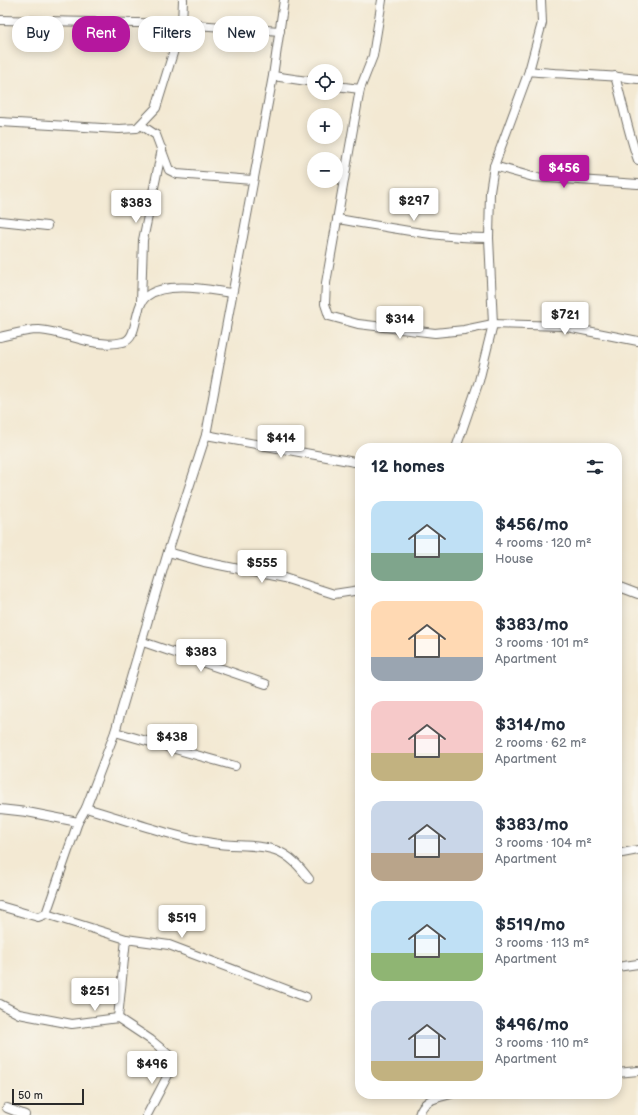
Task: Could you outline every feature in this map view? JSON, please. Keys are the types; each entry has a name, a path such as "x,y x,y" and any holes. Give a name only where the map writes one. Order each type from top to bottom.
{"street":[{"path":"182,16 183,0"},
{"path":"46,914 78,822 86,808 115,732 143,642 168,552 206,435 252,180 273,76 284,0"},
{"path":"382,0 374,56 360,89 326,284 325,304 330,316 358,324 435,333 464,330 493,324 569,327 638,341"},
{"path":"458,443 479,381 493,324 489,238 490,192 494,166 529,71 542,24 542,0"},
{"path":"0,20 138,23"},
{"path":"205,26 280,31"},
{"path":"0,122 119,129 137,128 156,108 173,52"},
{"path":"529,71 564,75 615,76 638,79"},
{"path":"273,76 307,81"},
{"path":"615,76 623,102 626,121 638,160"},
{"path":"343,87 360,89"},
{"path":"141,125 156,135 169,170 177,174 252,180"},
{"path":"0,337 39,330 95,343 125,342 131,337 141,302 143,240 162,150"},
{"path":"494,166 533,177 638,184"},
{"path":"337,219 433,236 489,238"},
{"path":"0,221 47,226"},
{"path":"141,302 148,295 171,288 231,293"},
{"path":"206,435 355,463"},
{"path":"168,552 204,562 284,578 334,594 355,591"},
{"path":"622,588 638,594"},
{"path":"143,642 266,684"},
{"path":"115,732 235,766"},
{"path":"86,808 194,840 214,844 258,846 276,850 300,867 309,879"},
{"path":"0,809 27,812 78,822"},
{"path":"622,853 638,850"},
{"path":"0,906 38,916 46,914 126,939 169,945 306,997"},
{"path":"118,1018 126,939"},
{"path":"622,966 638,964"},
{"path":"0,1004 19,1014 72,1024 118,1018 151,1040 169,1056 170,1064 168,1075 147,1115"},
{"path":"622,1072 638,1070"},
{"path":"419,1115 421,1108 427,1101 434,1099"},
{"path":"7,1108 25,1115"}]}
